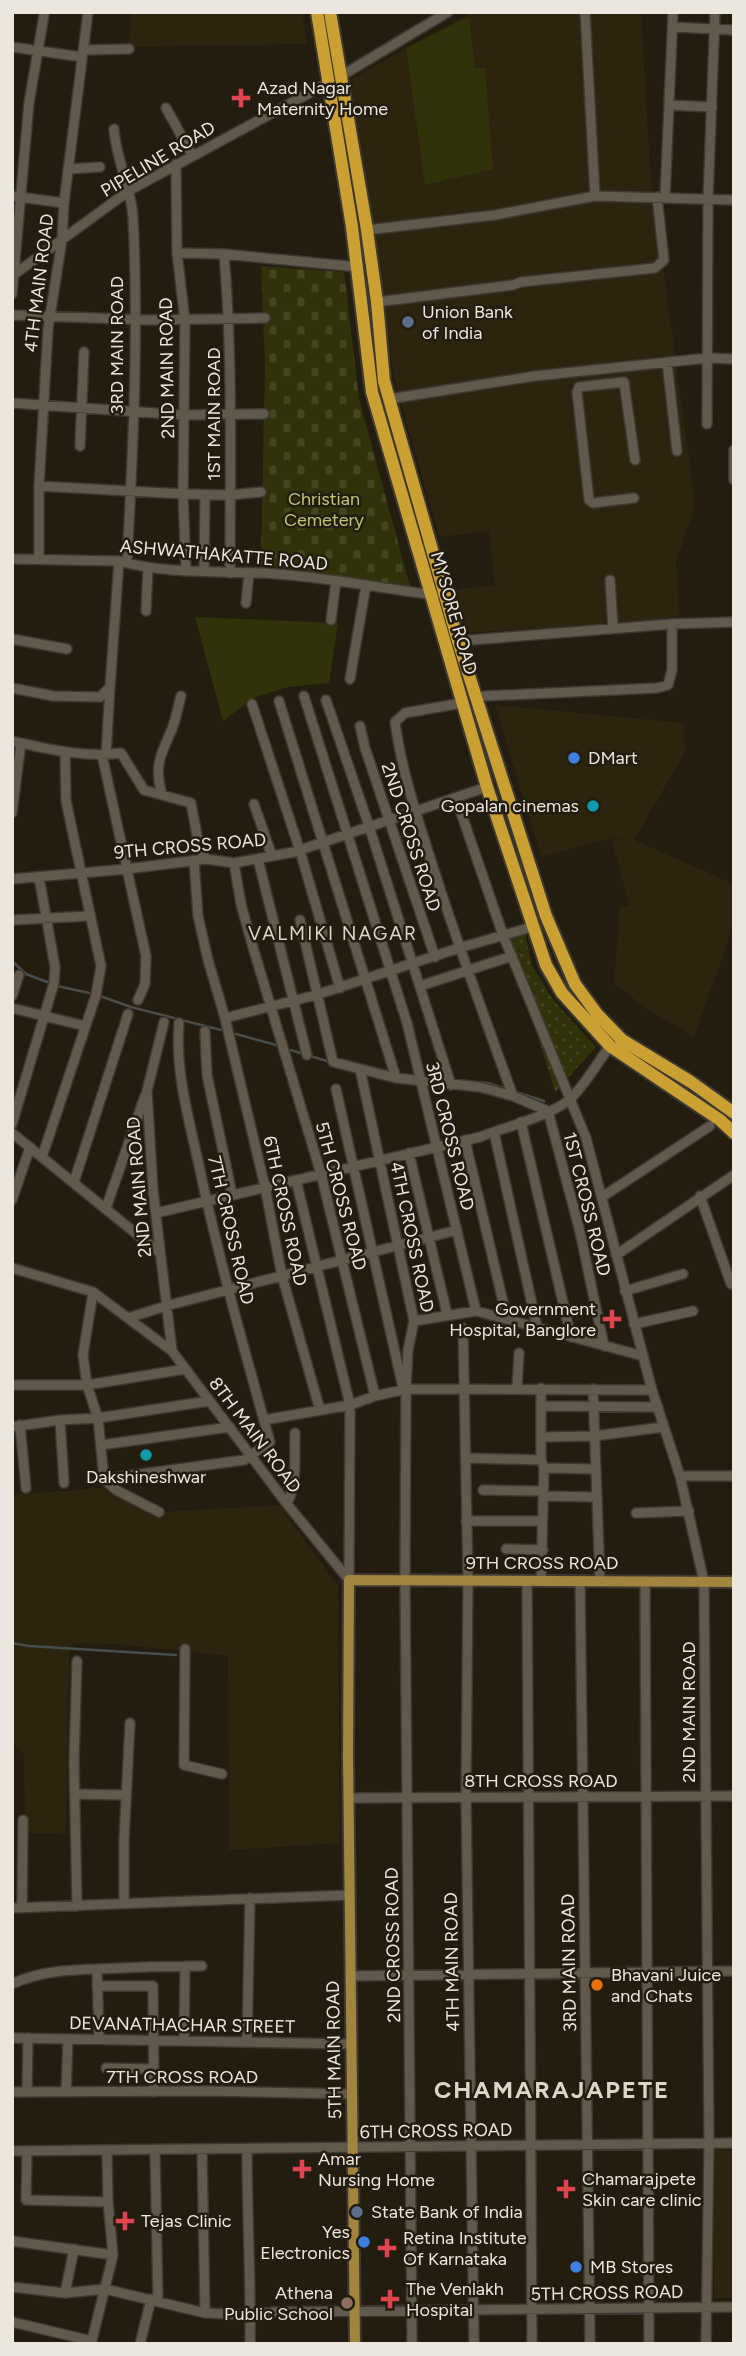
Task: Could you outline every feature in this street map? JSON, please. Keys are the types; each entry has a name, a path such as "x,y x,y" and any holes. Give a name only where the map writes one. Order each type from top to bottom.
{"highway":[{"name":"MYSORE ROAD","path":"317,12 358,267 372,392 487,787 545,965 562,993 610,1046 715,1123 734,1133"},
{"name":"MYSORE ROAD","path":"330,12 367,230 384,381 458,641 545,916 575,984 597,1014 622,1040 733,1111"}],"main road":[{"name":"9TH CROSS ROAD","path":"349,1580 734,1582"},
{"name":"5TH MAIN ROAD","path":"349,1580 348,1798 355,2344"}],"street":[{"name":"4TH MAIN ROAD","path":"39,559 39,486 50,316 62,240 64,203 88,12"},
{"path":"341,76 447,12"},
{"path":"585,12 595,196"},
{"path":"377,302 521,282 654,268 664,260 661,197 673,12"},
{"path":"707,424 708,199 715,12"},
{"path":"12,294 16,196 36,51 44,15"},
{"path":"673,27 734,30"},
{"path":"12,47 83,53 129,49"},
{"name":"PIPELINE ROAD","path":"13,275 130,190 328,83"},
{"path":"669,105 712,107"},
{"path":"166,108 192,155"},
{"name":"3RD MAIN ROAD","path":"114,130 121,165 130,190 135,319 131,490 104,755 127,869"},
{"name":"2ND MAIN ROAD","path":"176,164 177,253 185,321 183,494 186,571"},
{"path":"68,169 100,167"},
{"path":"16,196 64,203"},
{"path":"367,230 495,215 595,196 734,200"},
{"path":"177,253 224,254 358,267"},
{"name":"1ST MAIN ROAD","path":"224,254 232,414 230,573"},
{"path":"12,315 185,321 265,318"},
{"name":"3RD MAIN ROAD","path":"80,446 85,352"},
{"path":"389,399 536,376 708,358 734,359"},
{"path":"667,362 677,451"},
{"path":"617,368 618,382"},
{"path":"589,371 590,385"},
{"path":"635,460 625,384 618,382 579,387 577,392 589,500 593,503 635,498"},
{"path":"12,402 183,415 264,414"},
{"path":"734,450 734,480"},
{"path":"39,486 205,495 261,492"},
{"path":"204,570 205,495"},
{"name":"ASHWATHAKATTE ROAD","path":"12,559 123,562 186,571 250,573 335,581 445,597"},
{"path":"146,611 148,567"},
{"path":"246,603 250,573"},
{"path":"610,580 613,628"},
{"path":"331,620 335,581"},
{"path":"350,679 366,585"},
{"path":"458,641 671,624 734,622"},
{"path":"476,698 657,688 668,685 671,670 671,624"},
{"path":"12,639 68,649"},
{"path":"12,688 53,696 100,697 110,687"},
{"path":"162,795 157,778 159,759 173,727 181,696"},
{"name":"3RD CROSS ROAD","path":"304,696 407,1023 476,1311"},
{"path":"326,700 451,1082"},
{"path":"279,701 396,1078"},
{"path":"462,702 405,713 395,722 399,753 459,948 513,1096"},
{"path":"252,704 300,851 340,988"},
{"name":"2ND CROSS ROAD","path":"360,726 435,957"},
{"path":"13,807 16,742 65,752 104,755 121,753 144,790 191,803 199,846 206,859"},
{"path":"42,1157 96,995 101,966 66,801 65,752"},
{"name":"9TH CROSS ROAD","path":"12,879 81,874 206,859 234,863 300,851 487,787"},
{"name":"2ND MAIN ROAD","path":"456,798 503,935 586,1138 652,1390 680,1476 704,1581 709,2143 706,2344"},
{"path":"254,804 272,856"},
{"path":"258,859 307,1055"},
{"name":"6TH CROSS ROAD","path":"194,860 198,916 208,960 225,1018 265,1187 282,1276 320,1410"},
{"name":"5TH CROSS ROAD","path":"234,863 241,904 321,1174 375,1396"},
{"path":"127,869 147,967 145,984 138,1000"},
{"path":"12,1124 54,983 55,967 39,877"},
{"path":"12,920 89,916"},
{"path":"300,920 333,1062 396,1078 480,1087 513,1096 548,1111"},
{"path":"225,1018 340,988 532,927"},
{"path":"420,986 512,956"},
{"path":"12,996 19,975"},
{"path":"12,1008 85,1026"},
{"path":"74,1182 128,1014"},
{"name":"2ND MAIN ROAD","path":"164,1023 147,1091 156,1213 172,1351"},
{"name":"7TH CROSS ROAD","path":"179,1023 177,1047 183,1088 206,1200 227,1290 270,1442 252,1455"},
{"path":"205,1031 207,1075 232,1195"},
{"path":"156,1213 494,1132 570,1100 610,1046"},
{"name":"4TH CROSS ROAD","path":"360,1069 414,1321 408,1350 405,1389 405,1580"},
{"path":"336,1089 405,1389"},
{"path":"106,1208 147,1091"},
{"name":"1ST CROSS ROAD","path":"548,1111 580,1232 604,1346"},
{"path":"602,1197 733,1111"},
{"path":"521,1122 571,1336"},
{"path":"494,1132 537,1327"},
{"path":"12,1133 160,1253"},
{"path":"465,1140 508,1319"},
{"path":"12,1200 30,1147"},
{"path":"409,1153 447,1314"},
{"path":"616,1255 734,1175"},
{"path":"296,1180 350,1405 349,1580"},
{"path":"701,1196 731,1284"},
{"path":"128,1318 457,1230"},
{"path":"12,1268 93,1292 83,1355 87,1385 98,1418 104,1479 116,1489 159,1512"},
{"path":"625,1291 683,1275"},
{"name":"8TH MAIN ROAD","path":"93,1292 172,1351 287,1504 349,1580"},
{"path":"414,1321 476,1311 643,1356"},
{"path":"634,1324 693,1311"},
{"name":"4TH MAIN ROAD","path":"463,1328 468,1580 466,1797 474,2344"},
{"path":"517,1388 519,1353"},
{"path":"12,1385 87,1385 185,1369"},
{"path":"541,1388 541,1581"},
{"path":"264,1420 350,1405 405,1389 652,1390"},
{"path":"593,1389 600,1581"},
{"path":"26,1489 16,1426 98,1418 209,1401"},
{"path":"541,1406 657,1407"},
{"path":"60,1420 64,1483"},
{"path":"101,1445 229,1427"},
{"path":"541,1437 594,1436 664,1427"},
{"path":"287,1504 293,1492 295,1476 295,1433"},
{"path":"104,1479 244,1461 252,1455"},
{"path":"466,1458 596,1469"},
{"path":"680,1476 734,1476"},
{"path":"483,1490 597,1497"},
{"path":"636,1513 689,1511"},
{"path":"466,1521 542,1521"},
{"path":"506,1549 543,1550"},
{"name":"2ND CROSS ROAD","path":"405,1580 412,2344"},
{"path":"527,1581 532,2344"},
{"name":"3RD MAIN ROAD","path":"580,1581 590,2344"},
{"path":"645,1581 649,2344"},
{"path":"185,1649 184,1765 222,1774"},
{"path":"77,1661 77,1906"},
{"path":"124,1904 130,1723"},
{"path":"75,1794 126,1795"},
{"name":"8TH CROSS ROAD","path":"348,1798 734,1796"},
{"path":"23,1820 17,1908 349,1895"},
{"path":"247,2041 250,1898"},
{"path":"12,1984 43,1972 154,1965 202,1966"},
{"path":"184,2040 185,1966"},
{"path":"97,1969 99,2039"},
{"path":"351,1976 734,1971"},
{"path":"97,1986 153,1986 154,2092"},
{"name":"DEVANATHACHAR STREET","path":"12,2038 351,2044"},
{"path":"27,2092 28,2038"},
{"path":"66,2092 68,2039"},
{"path":"106,2068 153,2069"},
{"name":"7TH CROSS ROAD","path":"12,2092 209,2091 352,2094"},
{"name":"6TH CROSS ROAD","path":"12,2151 734,2143"},
{"path":"247,2149 250,2344"},
{"path":"202,2150 205,2313"},
{"path":"27,2151 26,2200 108,2202"},
{"path":"12,2322 91,2342 113,2255 107,2151"},
{"path":"140,2344 154,2300 155,2151"},
{"path":"12,2241 113,2255"},
{"path":"65,2293 74,2249"},
{"path":"12,2287 65,2293 105,2288"},
{"name":"5TH CROSS ROAD","path":"105,2288 205,2313 250,2315 267,2312 734,2307"}],"shaded area":[{"path":"131,12 302,12 307,44 129,47"},
{"path":"473,12 641,12 650,169 695,506 676,562 680,619 466,633 453,590 495,585 489,531 439,537 394,378 350,80"},
{"path":"495,705 684,723 685,752 634,840 734,884 734,924 694,1037 644,1007 614,983 620,906 629,906 612,839 624,839 614,837 541,857"},
{"path":"110,1487 164,1512 279,1505 338,1586 340,1843 229,1850 228,1656 116,1644 73,1643 69,1652 66,1834 25,1833 24,1754 12,1742 12,1495"},
{"path":"715,2150 734,2151 734,2298 714,2298"}],"green space":[{"path":"469,17 475,68 485,68 493,169 425,185 406,48"},
{"name":"Christian Cemetery","path":"261,266 344,272 359,399 410,586 261,565 265,364"},
{"path":"195,617 338,623 329,683 288,687 253,698 223,721"},
{"path":"525,933 532,966 554,1001 596,1047 555,1092 507,937"}],"waterway":[{"path":"12,961 26,974 47,982"},
{"path":"57,986 89,993"},
{"path":"100,996 131,1007 221,1030"},
{"path":"236,1034 276,1045"},
{"path":"291,1050 303,1054"},
{"path":"310,1056 330,1062"},
{"path":"461,1081 488,1083 506,1089"},
{"path":"516,1092 544,1101"},
{"path":"12,1643 176,1655"}],"place":[{"name":"Azad Nagar Maternity Home","path":"241,98"},
{"name":"Union Bank of India","path":"408,322"},
{"name":"DMart","path":"574,758"},
{"name":"Gopalan cinemas","path":"593,806"},
{"name":"Government Hospital, Banglore","path":"612,1319"},
{"name":"Dakshineshwar","path":"146,1455"},
{"name":"Bhavani Juice and Chats","path":"597,1985"},
{"name":"Amar Nursing Home","path":"302,2169"},
{"name":"Chamarajpete Skin care clinic","path":"566,2189"},
{"name":"State Bank of India","path":"357,2212"},
{"name":"Tejas Clinic","path":"125,2221"},
{"name":"Yes Electronics","path":"364,2242"},
{"name":"Retina Institute Of Karnataka","path":"387,2248"},
{"name":"MB Stores","path":"576,2267"},
{"name":"The Venlakh Hospital","path":"390,2299"},
{"name":"Athena Public School","path":"347,2303"}],"district":[{"name":"VALMIKI NAGAR","path":"333,933"},
{"name":"CHAMARAJAPETE","path":"552,2089"}]}
